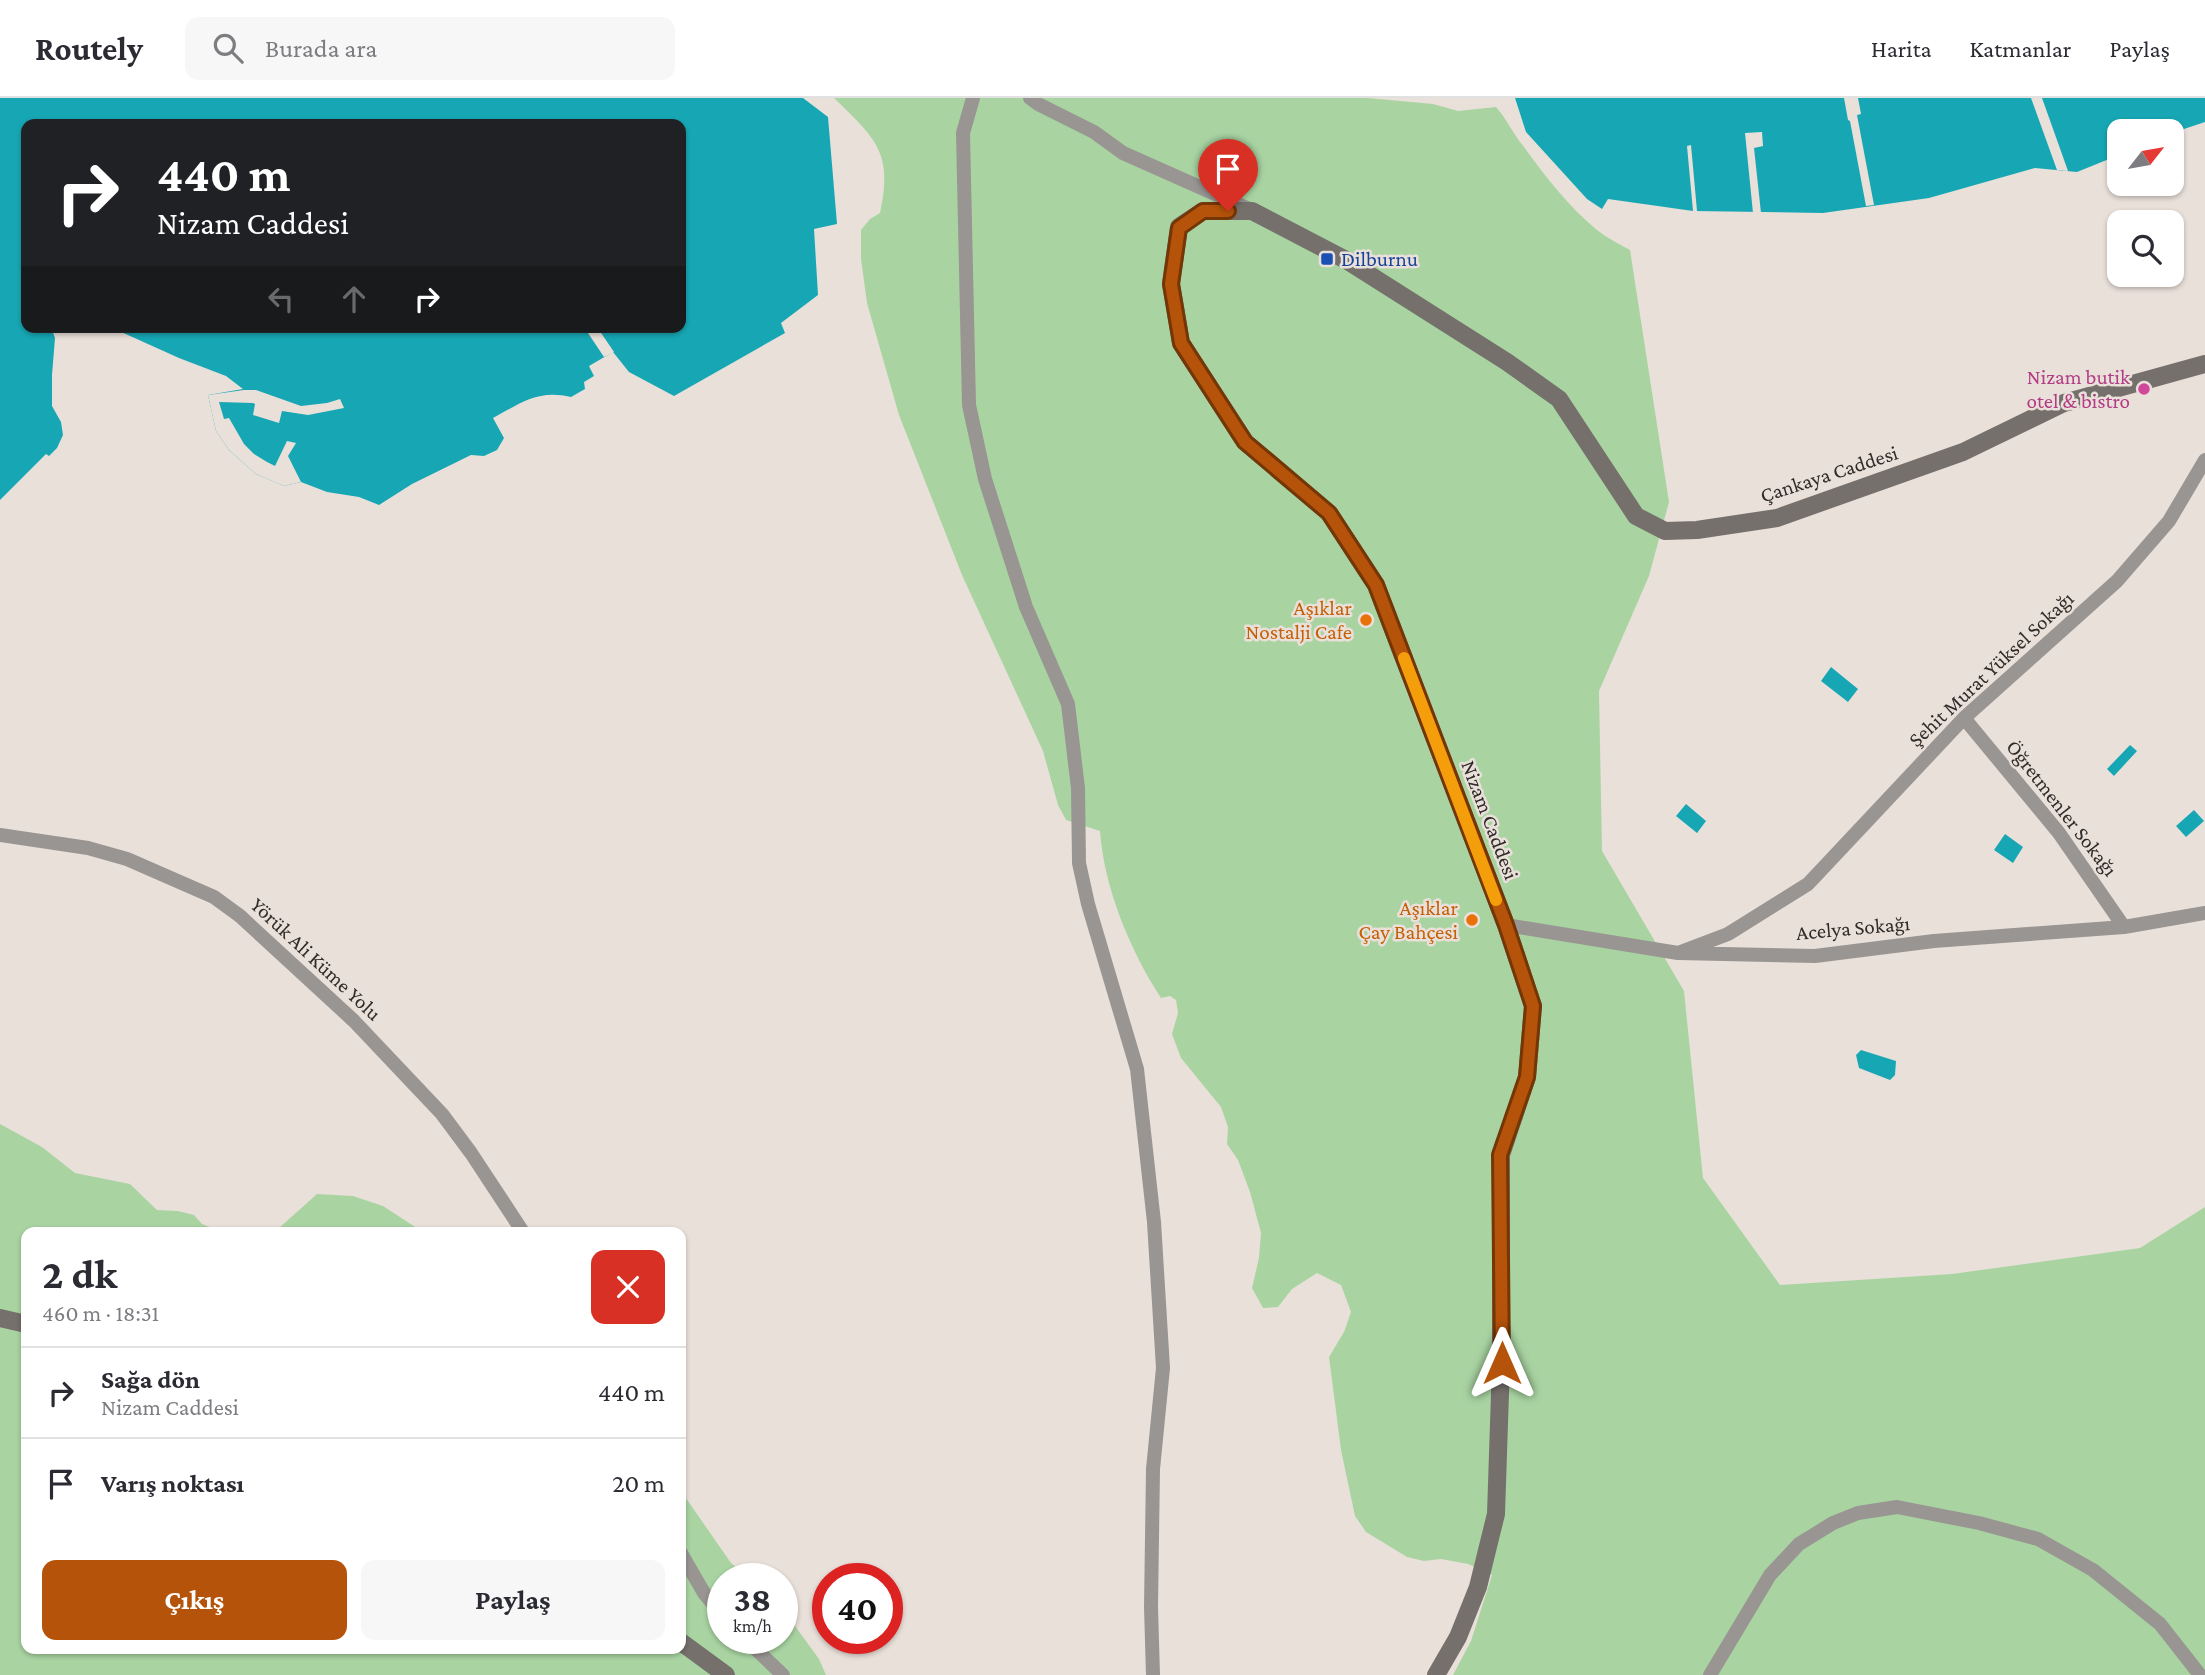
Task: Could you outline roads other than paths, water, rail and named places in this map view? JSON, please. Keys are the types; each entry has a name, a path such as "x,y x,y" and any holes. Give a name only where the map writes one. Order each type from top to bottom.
{"street":[{"path":"973,98 963,133 969,405 985,479 1026,607 1069,704 1078,788 1079,863 1088,904 1137,1069 1154,1222 1163,1368 1153,1469 1153,1675"},
{"path":"1030,98 1094,132 1123,153 1252,211"},
{"name":"Nizam Caddesi","path":"1346,260 1252,211 1203,211 1179,228 1171,284 1181,343 1245,442 1329,513 1376,585 1506,925 1533,1006 1527,1077 1500,1155 1502,1363 1496,1514 1478,1587 1458,1637 1436,1675"},
{"name":"Çankaya Caddesi","path":"1346,260 1507,362 1559,399 1636,516 1665,531 1697,530 1777,518 1964,452 2064,403 2205,364"},
{"name":"Şehit Murat Yüksel Sokağı","path":"1678,953 1728,934 1808,884 1964,718 2117,581 2169,521 2205,460"},
{"name":"Öğretmenler Sokağı","path":"1964,718 2059,833 2124,926"},
{"name":"Yörük Ali Küme Yolu","path":"0,835 88,848 127,859 214,897 240,916 354,1021 442,1114 520,1227"},
{"name":"Acelya Sokağı","path":"1506,925 1678,953 1815,956 1934,941 2124,926 2205,913"},
{"path":"0,1318 21,1323"},
{"path":"1710,1675 1770,1575 1799,1544 1858,1513 1897,1507 1979,1523 2038,1539 2093,1570 2160,1624 2200,1675"},
{"path":"686,1562 707,1597"},
{"path":"686,1646 726,1675"},
{"path":"761,1654 783,1675"}],"water":[{"path":"0,98 803,98 828,117 837,224 814,229 818,295 781,323 785,333 674,396 629,372 613,352 589,366 594,376 584,382 585,389 571,397 539,396 493,418 504,438 497,450 484,456 471,455 412,484 379,505 359,497 327,492 301,482 284,486 256,474 229,450 216,431 208,395 243,389 226,376 123,333 686,333 686,119 21,119 21,333 53,333 52,406 61,422 63,435 57,448 49,456 46,454 0,500"},
{"path":"1515,98 2205,98 2205,122 2184,129 2184,119 2107,119 2107,160 2077,172 2035,168 1929,198 1823,213 1693,211 1608,199 1602,209 1587,199 1526,132"},
{"path":"1831,667 1858,689 1848,702 1821,681"},
{"path":"2130,745 2137,751 2114,776 2107,769"},
{"path":"1686,804 1706,821 1697,833 1676,816"},
{"path":"2194,810 2204,821 2186,837 2176,826"},
{"path":"2005,834 2023,847 2013,863 1994,850"},
{"path":"1861,1050 1896,1061 1895,1075 1890,1080 1859,1068 1856,1055"}],"place":[{"name":"Dilburnu","path":"1327,259"},
{"name":"Nizam butik otel & bistro","path":"2144,389"},
{"name":"Aşıklar Nostalji Cafe","path":"1366,620"},
{"name":"Aşıklar Çay Bahçesi","path":"1472,920"}]}
